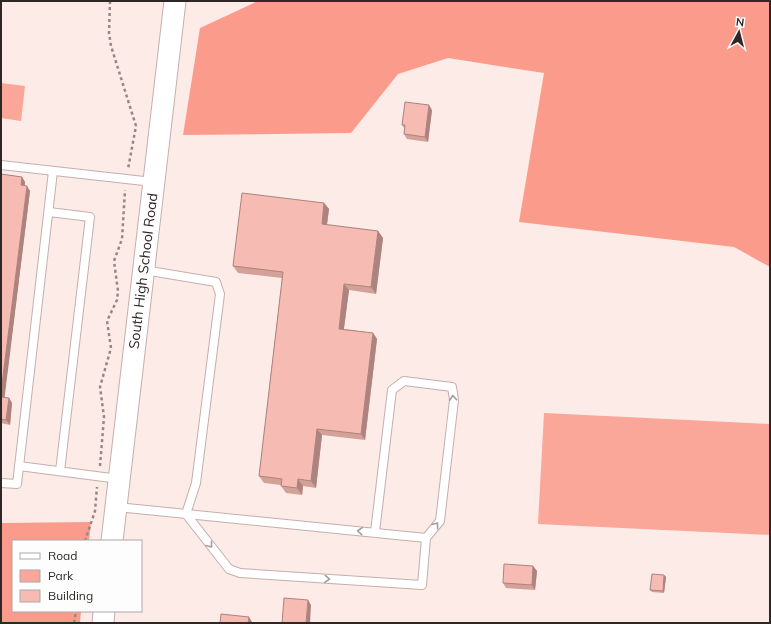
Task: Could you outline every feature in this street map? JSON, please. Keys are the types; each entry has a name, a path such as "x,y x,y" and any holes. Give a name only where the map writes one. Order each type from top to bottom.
{"main road":[{"name":"South High School Road","path":"112,540 175,1"},
{"path":"103,623 104,612"}],"lane":[{"path":"1,165 153,182"},
{"path":"1,482 17,484 53,171"},
{"path":"49,212 90,217 60,471"},
{"path":"143,270 216,282 220,294 196,483 186,514"},
{"path":"186,514 229,569 240,573 422,585 426,538 440,521 454,400 452,387 404,380 392,390 375,532"},
{"path":"19,466 119,479"},
{"path":"116,507 426,538"}],"path":[{"path":"110,2 109,20 111,46 136,126 128,167"},
{"path":"100,461 104,417 100,387 111,348 107,321 117,300 118,290 114,261 123,232 125,189"},
{"path":"85,540 95,511 96,492"},
{"path":"74,623 76,612"}],"green space":[{"path":"1,83 25,86 21,121 1,118"},
{"path":"544,413 770,424 770,535 538,524"}],"shaded area":[{"path":"258,1 770,1 770,267 734,247 519,222 544,73 448,58 398,74 351,133 183,135 200,28"},
{"path":"91,522 89,540 12,540 12,612 81,612 80,623 1,623 1,523"}],"building":[{"path":"405,102 429,105 425,137 404,134 405,125 402,125"},
{"path":"1,174 22,177 21,185 27,186 1,392"},
{"path":"242,193 324,203 322,224 378,231 371,287 344,284 339,329 373,333 361,434 317,429 311,481 298,479 297,488 281,486 282,479 259,476 283,272 233,266"},
{"path":"1,397 9,398 6,420 1,419"},
{"path":"504,564 533,566 532,585 503,583"},
{"path":"652,574 664,575 663,591 650,590"},
{"path":"284,598 308,600 306,623 282,623"},
{"path":"221,614 249,617 248,623 220,623"}]}
